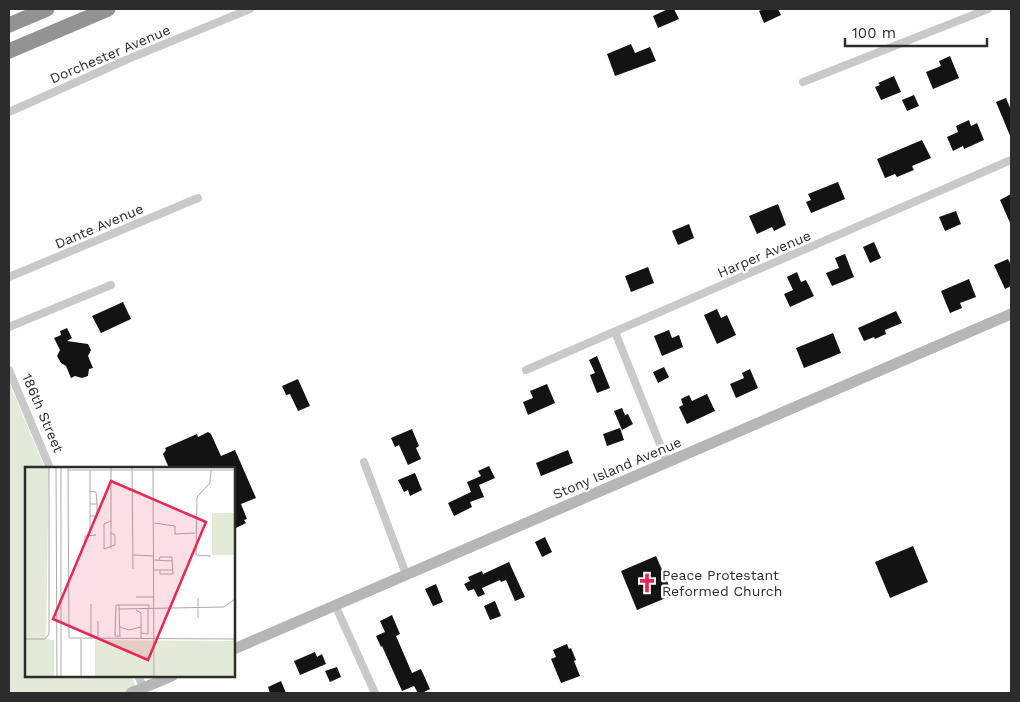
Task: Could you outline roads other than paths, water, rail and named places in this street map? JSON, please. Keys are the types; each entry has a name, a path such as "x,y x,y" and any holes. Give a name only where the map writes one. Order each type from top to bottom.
{"highway":[{"path":"9,25 47,9"},
{"path":"9,51 108,9"}],"street":[{"name":"Dorchester Avenue","path":"9,112 128,59 250,9"},
{"path":"803,82 988,9"},
{"name":"Harper Avenue","path":"526,370 1011,160"},
{"name":"Dante Avenue","path":"9,277 198,198"},
{"path":"9,327 111,285"},
{"name":"Stony Island Avenue","path":"235,649 1011,314"},
{"path":"615,332 667,462"},
{"name":"186th Street","path":"9,370 50,467"},
{"path":"364,462 406,574"},
{"path":"335,605 375,693"},
{"path":"138,677 145,691"},
{"path":"131,693 145,691 170,677"}],"place":[{"name":"Peace Protestant Reformed Church","path":"647,583"}]}
